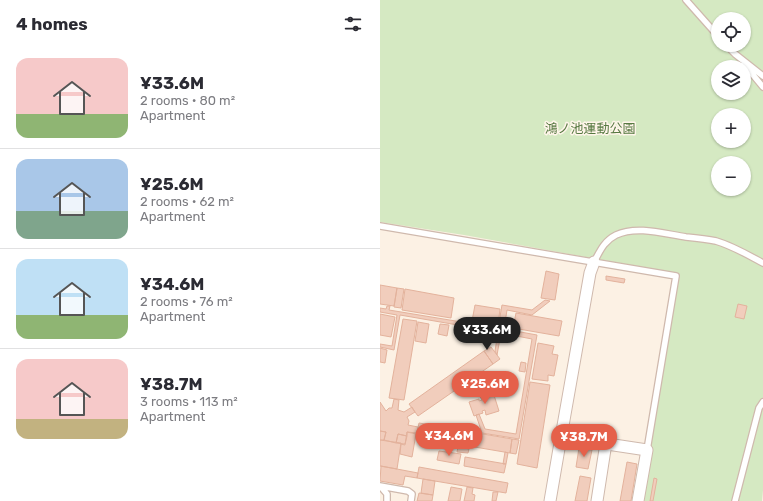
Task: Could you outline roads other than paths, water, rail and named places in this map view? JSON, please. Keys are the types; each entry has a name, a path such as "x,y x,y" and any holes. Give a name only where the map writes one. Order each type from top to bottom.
{"street":[{"path":"550,501 590,273 594,262"},
{"path":"561,437 647,450 638,501"},
{"path":"597,501 606,443"}],"lane":[{"path":"686,0 711,28"},
{"path":"735,54 763,76"},
{"path":"735,54 763,87"},
{"path":"380,226 676,276 647,450"},
{"path":"594,262 604,243 609,239 628,231 646,231 715,241 734,248 763,263"},
{"path":"735,501 759,408 763,402"},
{"path":"380,487 387,494 387,501"},
{"path":"380,487 408,491 412,494 411,501"}],"park label":[{"name":"鴻ノ池運動公園","path":"590,128"}]}
